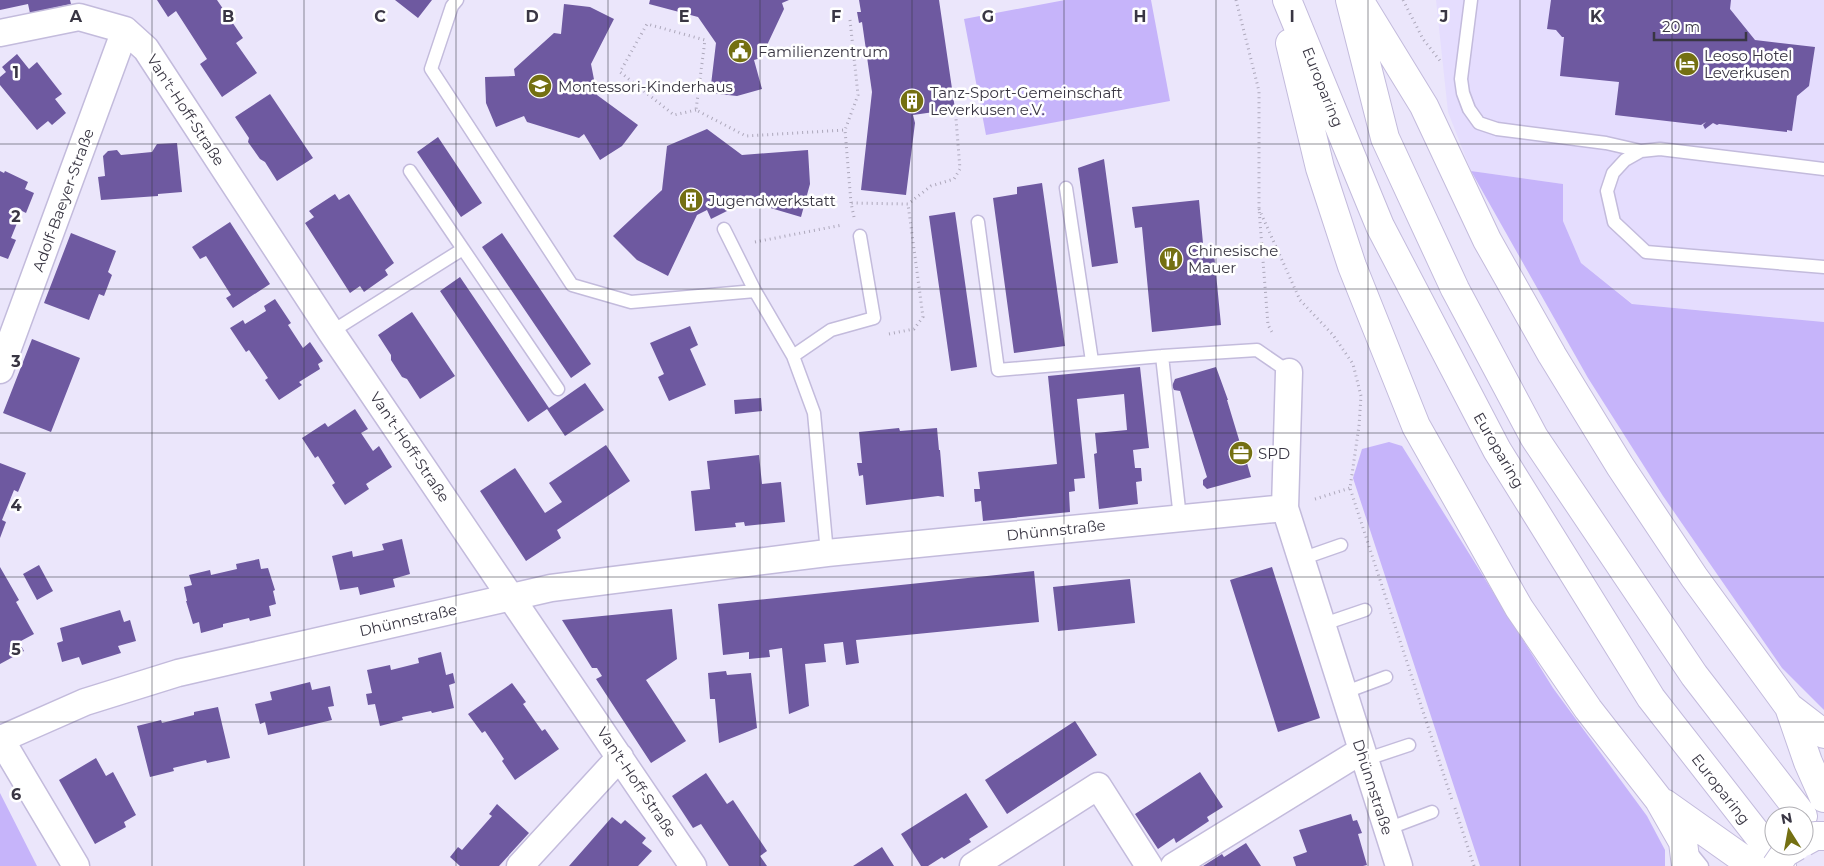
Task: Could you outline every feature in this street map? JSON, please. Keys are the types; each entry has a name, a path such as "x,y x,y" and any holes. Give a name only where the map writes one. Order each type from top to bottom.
{"main road":[{"path":"1280,0 1320,168 1352,266 1416,426 1519,608 1588,709 1659,800 1685,854"},
{"name":"Europaring","path":"1287,0 1380,226 1497,450 1652,698 1782,866"},
{"path":"1350,0 1384,138 1455,289 1534,437 1694,675 1795,806"},
{"path":"1359,0 1424,106 1487,240 1557,364 1620,466 1694,577 1789,707 1824,734"},
{"path":"1789,707 1808,762 1823,796"},
{"path":"1659,800 1743,859"},
{"path":"1814,832 1824,845"}],"street":[{"path":"0,33 79,17 126,30"},
{"name":"Van't-Hoff-Straße","path":"126,30 146,49 331,332 693,866"},
{"name":"Adolf-Baeyer-Straße","path":"0,370 126,30"},
{"name":"Dhünnstraße","path":"1289,372 1284,508 1399,866"},
{"name":"Dhünnstraße","path":"0,739 85,702 178,673 551,588 827,553 1284,508"},
{"path":"0,739 76,866"},
{"path":"1174,866 1363,756"},
{"path":"520,866 620,757"},
{"path":"973,866 1098,786 1149,866"}],"lane":[{"path":"457,0 452,6 431,69 572,285 631,302 755,291"},
{"path":"1472,0 1461,79 1463,93 1469,109 1479,122 1497,130 1606,143 1641,151 1660,149 1824,168"},
{"path":"1641,151 1625,160 1613,173 1606,191 1614,222 1646,252 1824,267"},
{"path":"410,171 558,389"},
{"path":"1066,188 1092,361"},
{"path":"978,222 998,370 1092,361 1257,350 1289,372"},
{"path":"724,229 755,291 793,356 814,413 827,553"},
{"path":"793,356 831,330 874,318 860,236"},
{"path":"331,332 463,249"},
{"path":"1162,356 1180,518"},
{"path":"1301,559 1341,545"},
{"path":"1322,625 1366,610"},
{"path":"1343,693 1386,678"},
{"path":"1363,756 1409,744"},
{"path":"1387,829 1432,812"},
{"path":"1685,854 1702,866"}],"path":[{"path":"1236,0 1259,91 1259,209 1268,324 1289,372"},
{"path":"1403,0 1423,38 1439,61"},
{"path":"850,20 858,95 845,130 851,203 855,222"},
{"path":"696,110 705,40 647,24 620,72 674,115 696,110 746,136 845,130"},
{"path":"851,203 908,204 931,186 954,179 960,169 956,119"},
{"path":"1259,209 1300,300 1333,335 1353,364 1361,396 1359,426 1350,488 1474,866"},
{"path":"732,246 845,224"},
{"path":"1284,508 1350,488"}],"shaded area":[{"path":"1065,0 1151,0 1170,101 986,135 964,19"},
{"path":"1436,0 1824,0 1824,322 1633,304 1581,263 1563,221 1563,184 1471,171 1448,112"},
{"path":"1471,171 1563,184 1563,221 1581,263 1632,304 1824,322 1824,710 1782,668 1663,496 1588,378"},
{"path":"1389,442 1402,446 1553,688 1647,816 1665,850 1665,866 1480,866 1353,478 1362,449"},
{"path":"0,793 37,866 0,866"}],"building":[{"path":"0,0 70,0 71,4 30,13 28,4 0,10"},
{"path":"157,0 217,0 243,38 236,43 257,73 222,97 200,64 207,59 176,11 168,17"},
{"path":"395,0 432,0 418,18"},
{"name":"Familienzentrum","path":"650,0 789,0 782,3 784,9 761,58 754,60 762,89 737,96 710,93 716,43 698,17 649,4"},
{"name":"Tanz-Sport-Gemeinschaft Leverkusen e.V.","path":"859,0 939,0 955,109 913,115 915,123 906,195 861,190 872,92 862,22 859,23 857,12 861,12"},
{"name":"Leoso Hotel Leverkusen","path":"1551,0 1731,0 1730,9 1755,40 1815,47 1809,86 1797,96 1792,131 1717,125 1713,123 1705,129 1703,125 1706,122 1701,125 1615,115 1619,82 1560,76 1564,37 1556,30 1547,29"},
{"name":"Montessori-Kinderhaus","path":"564,4 590,7 614,19 591,64 597,95 638,125 622,146 600,160 584,134 579,138 527,122 524,116 496,127 486,103 485,77 515,76 514,69 554,33 561,34"},
{"path":"17,54 29,69 37,62 62,94 55,99 66,113 52,125 48,121 37,130 0,85 0,77 6,72 2,67"},
{"path":"270,94 313,158 277,181 265,162 260,159 248,142 249,138 235,117"},
{"name":"Jugendwerkstatt","path":"707,129 742,155 808,150 810,184 801,217 737,198 726,203 729,210 711,219 707,210 697,215 668,276 637,260 613,236 662,190 667,146"},
{"path":"438,137 482,203 461,217 417,152"},
{"path":"177,143 182,192 158,194 158,196 101,200 98,177 105,176 103,156 108,151 117,150 121,155 152,152 157,144"},
{"path":"1104,159 1118,263 1092,267 1078,168"},
{"path":"0,171 4,173 5,171 28,182 25,189 34,193 26,213 22,211 11,238 16,240 8,259 0,256"},
{"path":"1042,183 1065,346 1014,353 993,198 1017,194 1017,187"},
{"path":"335,194 339,200 349,194 394,263 385,270 388,275 364,292 360,286 350,293 305,223 314,217 309,211"},
{"path":"1199,200 1204,254 1214,253 1221,325 1152,332 1142,227 1135,228 1132,207"},
{"path":"955,212 977,367 951,371 929,216"},
{"path":"230,222 270,284 233,308 226,298 231,295 206,256 200,259 192,247"},
{"path":"71,233 116,251 108,272 112,275 104,296 99,294 89,320 44,303"},
{"path":"502,233 591,364 571,378 482,247"},
{"path":"460,277 549,408 585,383 604,410 565,436 547,409 528,422 440,291"},
{"path":"275,299 291,323 288,325 303,348 310,342 323,361 318,364 320,369 299,382 302,385 279,400 265,380 268,378 249,350 246,352 230,328 243,320 245,324 266,311 264,306"},
{"path":"412,312 455,376 420,399 407,379 402,377 378,335"},
{"path":"690,326 698,345 690,349 706,385 669,401 658,377 664,374 650,343"},
{"path":"32,339 80,358 51,432 3,413"},
{"path":"1140,367 1149,448 1133,450 1135,468 1141,468 1142,481 1136,482 1138,504 1099,509 1094,454 1097,453 1095,433 1127,430 1124,394 1077,399 1085,478 1074,479 1075,491 1069,492 1070,512 983,521 981,501 975,502 974,489 980,489 978,472 1057,464 1048,376"},
{"path":"1216,367 1251,477 1207,489 1203,485 1203,480 1207,477 1180,391 1174,390 1172,386 1175,379"},
{"path":"761,398 762,411 735,414 734,400"},
{"path":"355,409 368,429 361,433 373,451 379,446 392,467 366,484 369,489 345,505 332,485 335,483 318,456 315,458 302,438 325,423 328,427"},
{"path":"899,428 900,431 937,428 944,497 938,496 866,505 863,475 859,476 857,463 862,463 859,432"},
{"path":"606,445 630,481 557,530 561,538 526,561 480,491 515,468 545,513 562,502 549,483"},
{"path":"759,455 762,484 781,482 785,522 745,526 744,522 735,523 736,527 695,531 691,491 710,489 707,461"},
{"path":"0,463 26,473 18,492 14,490 2,520 6,522 0,538"},
{"path":"402,539 410,574 393,579 395,587 360,595 358,587 340,590 332,556 352,551 353,557 384,550 382,544"},
{"path":"259,559 261,569 268,568 275,590 273,591 276,604 269,606 271,616 250,621 249,618 223,624 223,627 201,633 199,622 193,624 186,601 184,587 192,585 189,575 210,570 211,575 237,569 236,564"},
{"path":"39,565 53,591 37,600 23,574"},
{"path":"0,567 19,600 16,602 34,634 19,642 24,651 0,664"},
{"path":"1272,567 1320,718 1278,732 1230,580"},
{"path":"1034,571 1039,622 856,640 859,663 846,665 843,642 824,644 826,662 805,664 809,706 789,714 782,648 769,650 770,657 749,659 749,652 723,655 718,604"},
{"path":"1130,579 1135,623 1058,631 1053,587"},
{"path":"672,609 677,659 646,680 686,741 651,763 596,679 602,676 597,668 592,668 562,620"},
{"path":"120,610 124,622 130,620 136,641 118,646 121,653 82,665 79,657 62,662 57,643 63,641 60,628"},
{"path":"441,652 446,675 453,673 455,683 449,685 454,708 402,717 403,720 380,726 375,704 368,705 366,694 372,693 367,670 390,665 391,670 419,663 418,658"},
{"path":"726,671 727,675 751,673 757,728 719,743 715,699 710,699 708,673"},
{"path":"310,682 312,690 330,686 334,706 328,707 332,720 268,735 265,722 260,724 255,704 272,700 270,692"},
{"path":"512,683 526,702 523,704 542,731 545,729 559,749 515,780 502,761 504,759 485,731 482,733 468,714"},
{"path":"218,707 230,758 207,763 206,760 173,768 174,771 150,777 137,726 161,720 162,723 194,715 194,712"},
{"path":"1075,721 1097,755 1007,814 985,780"},
{"path":"96,758 106,776 113,772 136,815 124,822 126,827 95,844 59,780"},
{"path":"1200,772 1223,807 1207,817 1209,821 1176,843 1174,838 1158,849 1135,814"},
{"path":"706,773 727,804 733,800 767,851 760,856 767,866 729,866 701,824 693,828 672,796"},
{"path":"966,793 988,827 969,839 971,842 944,859 942,857 928,866 921,866 901,834"},
{"path":"497,804 529,833 499,866 460,866 450,857 458,847 462,850 492,816 489,814"},
{"path":"1351,814 1353,821 1357,820 1362,833 1358,834 1367,865 1296,866 1293,857 1307,852 1299,830"},
{"path":"612,817 621,824 625,820 646,838 642,843 652,851 638,866 569,866"},
{"path":"1246,843 1261,866 1203,866 1222,854 1224,857"},
{"path":"882,847 894,866 853,866"}],"place":[{"name":"Familienzentrum","path":"740,51"},
{"name":"Leoso Hotel Leverkusen","path":"1687,64"},
{"name":"Montessori-Kinderhaus","path":"540,86"},
{"name":"Tanz-Sport-Gemeinschaft Leverkusen e.V.","path":"912,101"},
{"name":"Jugendwerkstatt","path":"691,200"},
{"name":"Chinesische Mauer","path":"1171,259"},
{"name":"SPD","path":"1241,453"}]}
